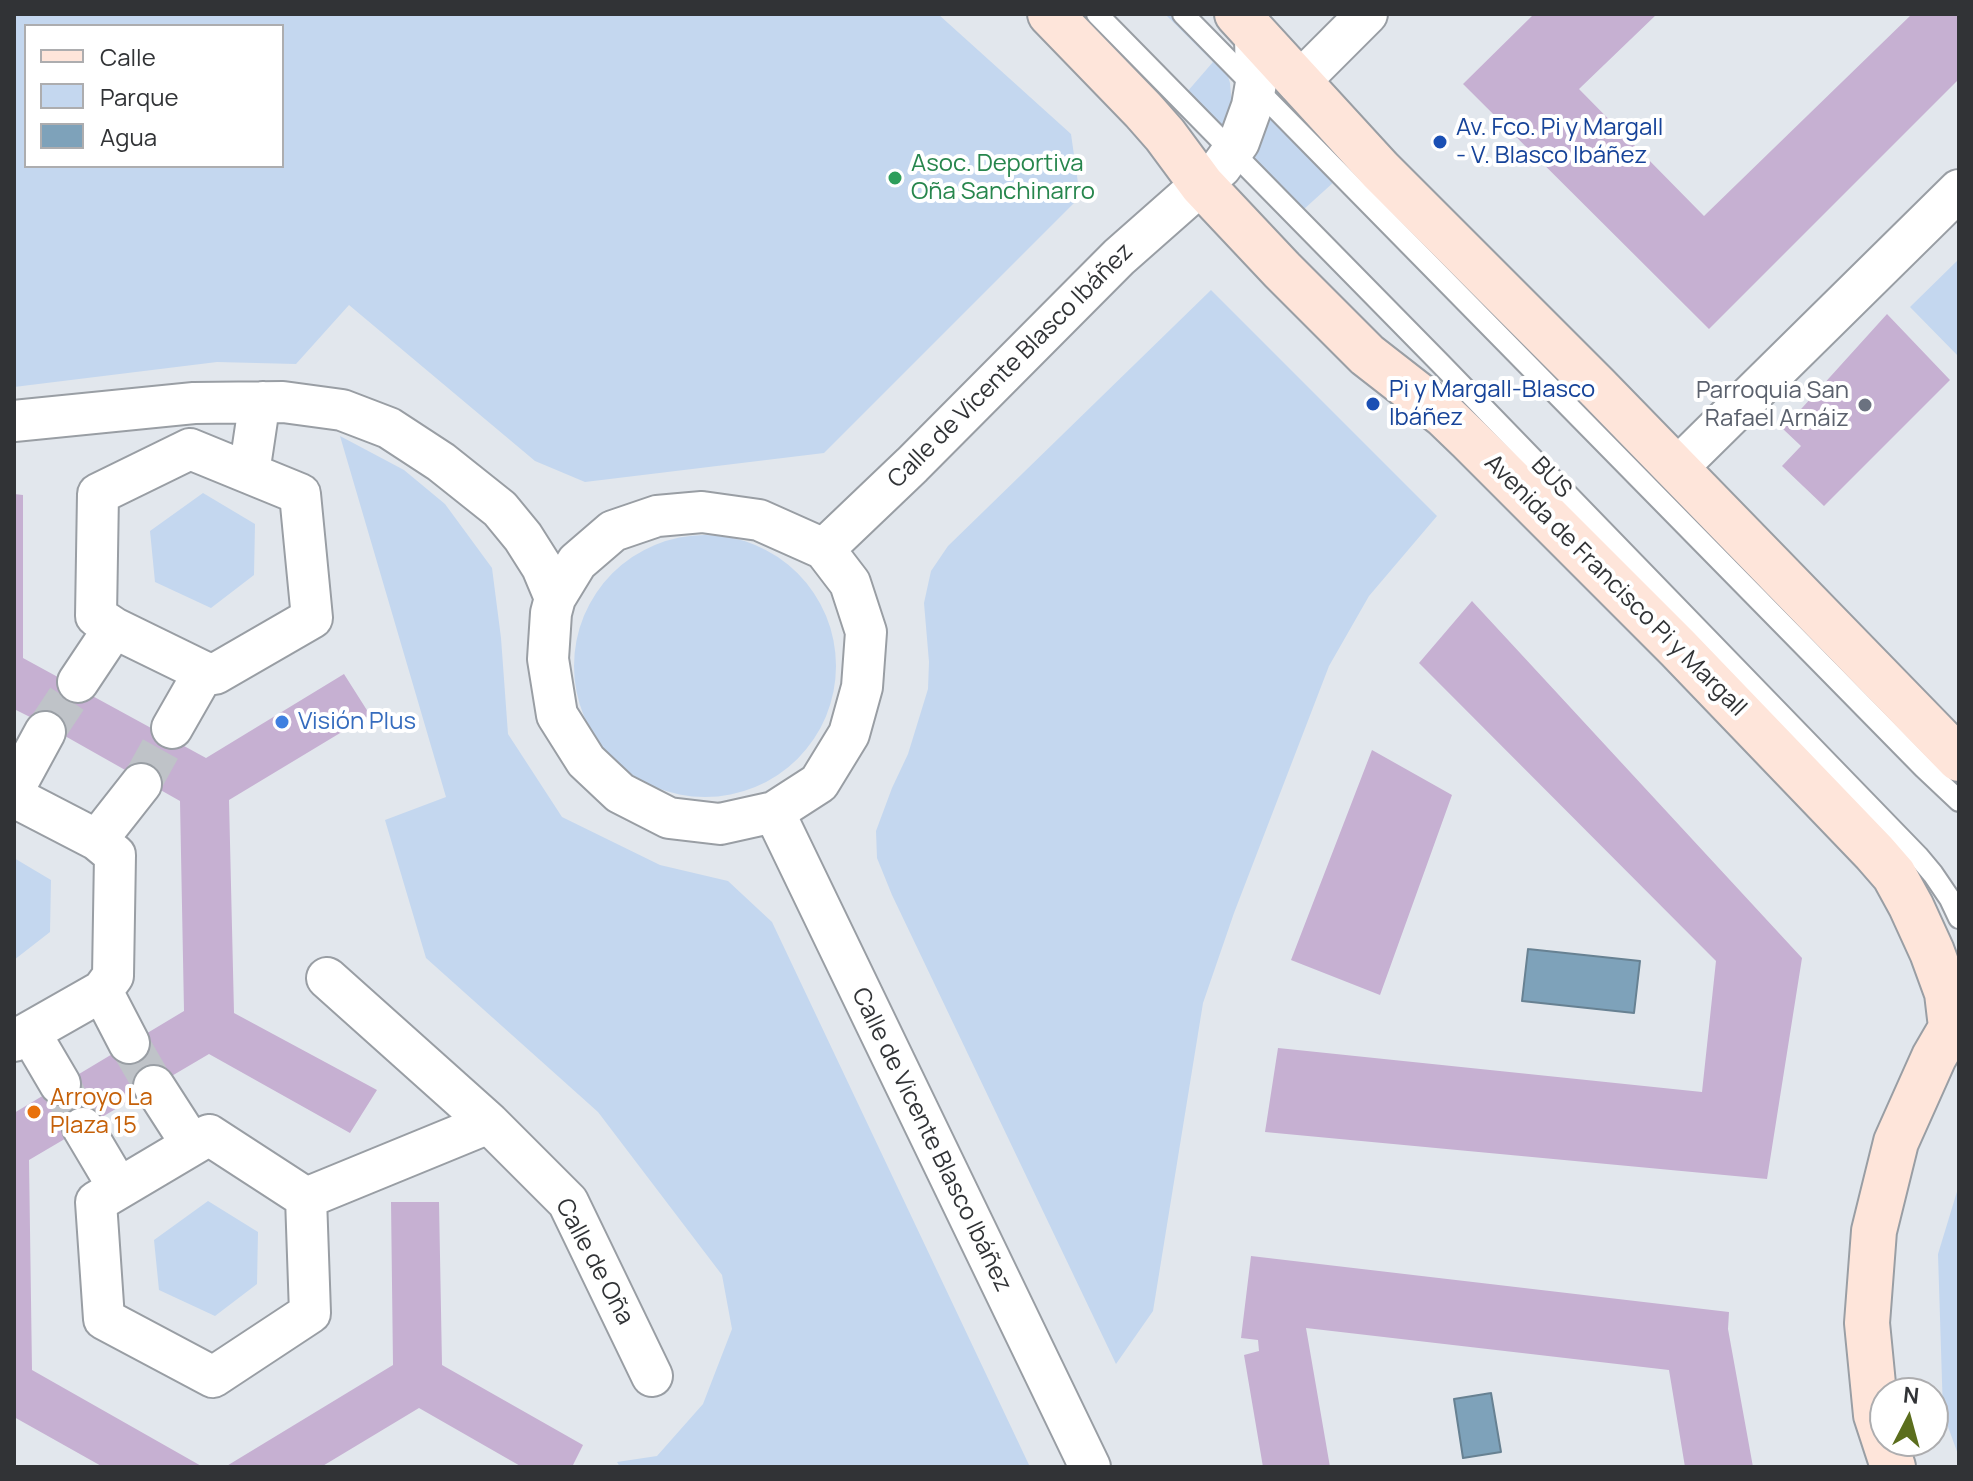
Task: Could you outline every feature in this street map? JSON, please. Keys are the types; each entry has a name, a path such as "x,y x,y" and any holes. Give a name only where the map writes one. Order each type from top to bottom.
{"street":[{"name":"Avenida de Francisco Pi y Margall","path":"1050,14 1157,126 1202,185 1282,270 1367,355 1444,415 1497,467 1678,648 1874,852 1894,875 1911,906 1932,952 1955,1020"},
{"path":"1298,83 1367,14"},
{"name":"Calle de Vicente Blasco Ibáñez","path":"824,549 1119,257 1221,167 1239,142 1255,87 1246,25"},
{"path":"1246,25 1380,170 1959,759"},
{"path":"1676,469 1959,190"},
{"path":"249,473 258,413 263,402"},
{"path":"14,421 194,403 283,402 342,410 389,428 441,462 500,509 542,567 555,598"},
{"path":"127,409 141,419 158,466"},
{"path":"190,449 249,473 300,494 312,618 215,674 204,672 96,616 98,494 190,449"},
{"path":"702,512 759,520 824,549 850,583 866,632 862,687 849,734 819,783 774,812 720,824 669,818 620,793 586,761 557,715 548,659 555,598 577,562 613,531 657,516 702,512"},
{"path":"78,682 114,628"},
{"path":"172,728 204,672"},
{"path":"14,789 45,732"},
{"path":"97,840 141,784"},
{"path":"14,797 97,840 115,855 113,976 102,991 22,1037 60,1084"},
{"name":"Calle de Vicente Blasco Ibáñez","path":"774,812 1090,1467"},
{"name":"Calle de Oña","path":"327,978 489,1123 568,1202 652,1376"},
{"path":"102,991 129,1043"},
{"path":"1893,1467 1876,1415 1867,1323 1874,1231 1896,1142 1934,1057 1955,1020"},
{"path":"154,1086 192,1145"},
{"path":"306,1198 489,1123"},
{"path":"83,1128 118,1187"},
{"path":"209,1135 306,1198 310,1313 213,1377 104,1319 96,1202 118,1187 209,1135"}],"lane":[{"name":"BUS","path":"1097,14 1918,856 1942,887 1959,918"},
{"path":"1183,14 1959,801"}],"green space":[{"path":"14,14 938,14 1071,134 1080,197 824,453 585,482 535,461 349,305 296,364 217,362 14,387"},
{"path":"1165,14 1170,14 1227,73 1232,108 1227,132 1187,92 1213,62"},
{"path":"1265,108 1335,181 1303,210 1250,153"},
{"path":"1959,259 1959,357 1910,307"},
{"path":"1211,290 1437,516 1369,596 1329,666 1234,913 1203,1003 1153,1311 1116,1364 892,895 877,858 876,831 908,754 928,689 924,603 931,571 948,546"},
{"path":"340,436 404,470 445,504 492,568 508,734 562,817 660,865 728,881 772,922 1030,1467 620,1467 617,1462 657,1456 703,1404 732,1329 722,1275 598,1112 426,958 385,820 446,797"},
{"path":"203,493 255,524 254,575 211,608 155,582 150,531"},
{"path":"705,535 755,545 778,557 806,583 826,616 836,666 826,716 814,739 788,767 755,787 705,797 655,787 632,775 604,749 584,716 574,666 584,616 596,593 622,565 655,545"},
{"path":"14,858 51,880 50,932 14,960"},
{"path":"1959,1185 1959,1457 1949,1430 1949,1377 1942,1377 1938,1254"},
{"path":"208,1201 258,1232 257,1284 215,1316 159,1290 154,1240"}],"water":[{"path":"1528,949 1640,961 1634,1013 1522,1001"},
{"path":"1491,1393 1501,1452 1463,1458 1454,1399"}],"building":[{"path":"1534,14 1657,14 1579,89 1704,216 1912,14 1959,14 1959,79 1709,329 1463,84"},
{"name":"Parroquia San Rafael Arnáiz","path":"1887,314 1950,380 1824,506 1782,466 1801,446 1783,429"},
{"path":"14,494 23,495 23,658 206,758 344,674 370,715 229,800 234,1013 377,1090 350,1133 209,1054 29,1160 32,1370 203,1467 103,1467 14,1417 14,1113 184,1011 180,801 14,709"},
{"path":"1472,601 1802,958 1767,1179 1265,1132 1278,1048 1702,1092 1716,961 1419,663"},
{"path":"1372,750 1452,795 1380,995 1291,960"},
{"path":"391,1202 439,1202 442,1365 583,1445 572,1467 522,1467 419,1408 321,1467 225,1467 393,1365"},
{"path":"1251,1256 1729,1312 1728,1329 1753,1467 1685,1467 1669,1370 1306,1328 1330,1467 1263,1467 1244,1355 1259,1351 1258,1340 1241,1338"}],"tunnel":[{"path":"45,732 78,682"},
{"path":"141,784 172,728"},
{"path":"129,1043 154,1086"},
{"path":"60,1084 83,1128"}],"place":[{"name":"Av. Fco. Pi y Margall - V. Blasco Ibáñez","path":"1440,142"},
{"name":"Asoc. Deportiva Oña Sanchinarro","path":"895,178"},
{"name":"Pi y Margall-Blasco Ibáñez","path":"1373,404"},
{"name":"Parroquia San Rafael Arnáiz","path":"1865,405"},
{"name":"Visión Plus","path":"282,722"},
{"name":"Arroyo La Plaza 15","path":"34,1112"}]}
